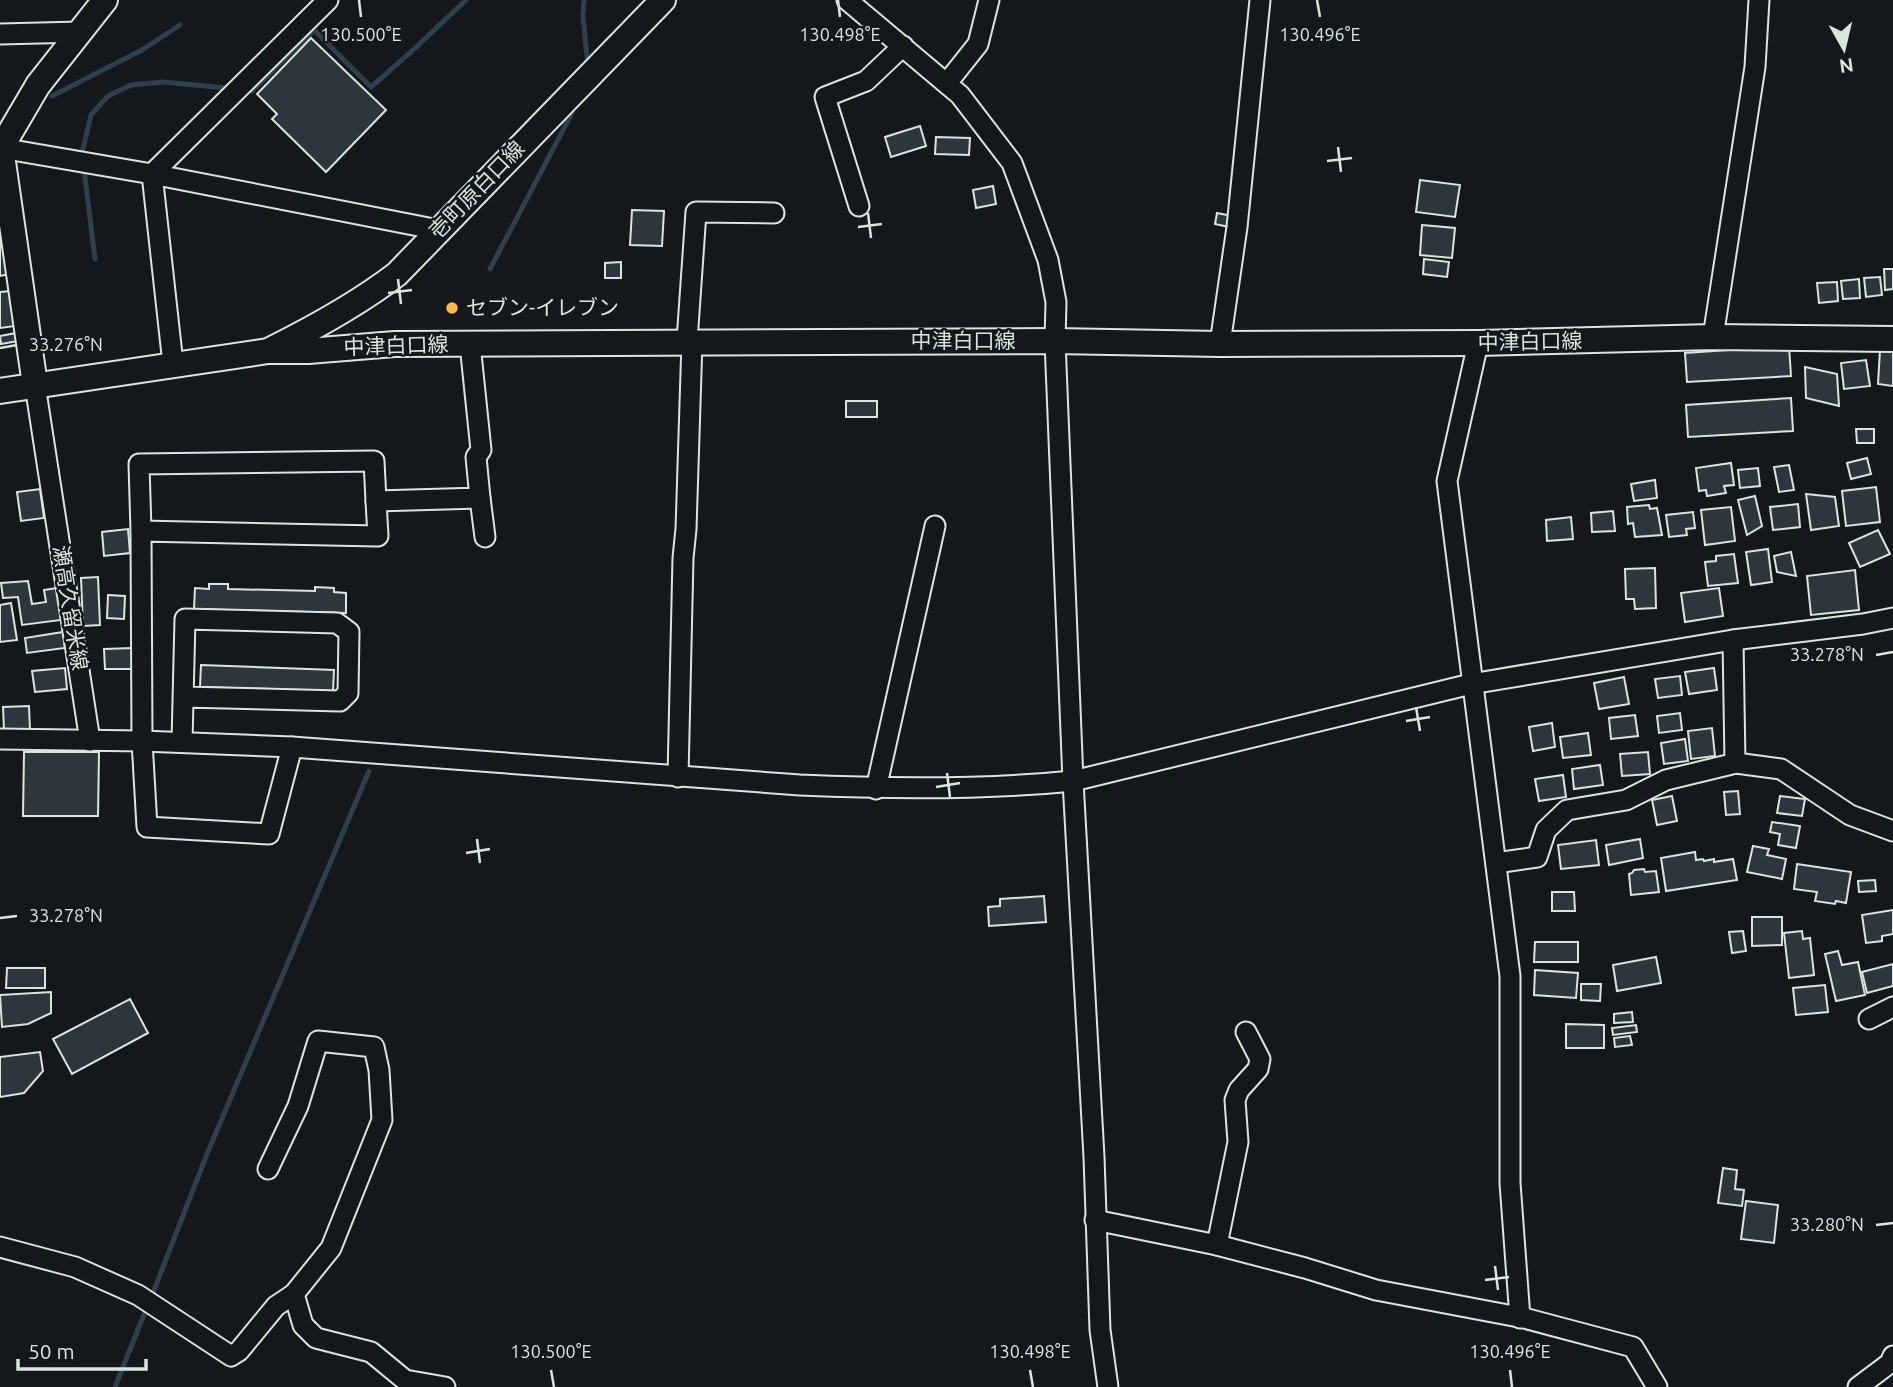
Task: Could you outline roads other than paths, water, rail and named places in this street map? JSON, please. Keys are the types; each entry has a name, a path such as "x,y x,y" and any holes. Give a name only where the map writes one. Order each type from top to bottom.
{"main road":[{"path":"0,145 38,85 105,0"},
{"name":"壱町原白口線","path":"268,351 318,326 397,274 663,0"},
{"name":"瀬高久留米線","path":"0,145 35,385"},
{"path":"337,314 345,348"},
{"name":"中津白口線","path":"35,385 268,351 308,351 395,344 1055,341 1220,344 1478,343 1713,337 1893,339"},
{"path":"0,391 35,385"}],"street":[{"path":"152,174 328,0"},
{"path":"847,0 960,95 1012,163 1048,260 1056,302 1055,341 1073,781 1094,1157 1100,1330 1108,1387"},
{"path":"947,83 978,44 989,0"},
{"path":"1220,344 1237,227 1260,0"},
{"path":"1713,337 1755,67 1759,0"},
{"path":"0,34 80,32"},
{"path":"859,206 825,97 866,81 903,46"},
{"path":"0,145 439,230"},
{"path":"152,174 173,364"},
{"path":"678,777 682,558 686,529 696,212 774,213"},
{"path":"1478,343 1447,481 1510,976 1509,1149 1520,1318"},
{"path":"470,344 481,450 476,457 485,537"},
{"name":"瀬高久留米線","path":"35,385 90,741"},
{"path":"141,530 377,536 374,461 139,464 142,741 147,827 269,834 292,747"},
{"path":"376,501 480,498"},
{"path":"876,789 935,526"},
{"path":"0,739 292,747 678,777 876,789 1023,786 1073,781 1471,684 1733,640 1893,618"},
{"path":"182,742 183,697 185,619 337,623 349,632 348,693 340,701 183,697"},
{"path":"1733,640 1735,763"},
{"path":"1496,863 1537,857 1546,830 1567,810 1626,800 1666,780 1735,763 1781,769 1850,815 1893,831"},
{"path":"1869,1019 1893,1007"},
{"path":"1217,1245 1238,1142 1236,1100 1239,1090 1258,1069 1260,1059 1246,1032"},
{"path":"0,1247 75,1267 138,1295 231,1356 239,1351 276,1306 294,1294 331,1248 382,1120 379,1070 374,1047 318,1041 298,1106 268,1169"},
{"path":"1095,1220 1217,1245 1376,1290 1520,1318 1633,1347 1657,1387"},
{"path":"294,1294 303,1325 316,1339 371,1352 403,1383 445,1387"},
{"path":"1858,1387 1890,1363 1893,1356"}],"waterway":[{"path":"252,91 314,30 371,87 466,0"},
{"path":"584,0 587,57"},
{"path":"52,96 142,50 180,25"},
{"path":"82,153 91,115 108,96 131,85 163,82 227,88"},
{"path":"490,269 572,113"},
{"path":"84,170 95,259"},
{"path":"151,1298 207,1154 369,771"},
{"path":"115,1387 147,1307"}],"place":[{"name":"セブン-イレブン","path":"452,308"}]}
